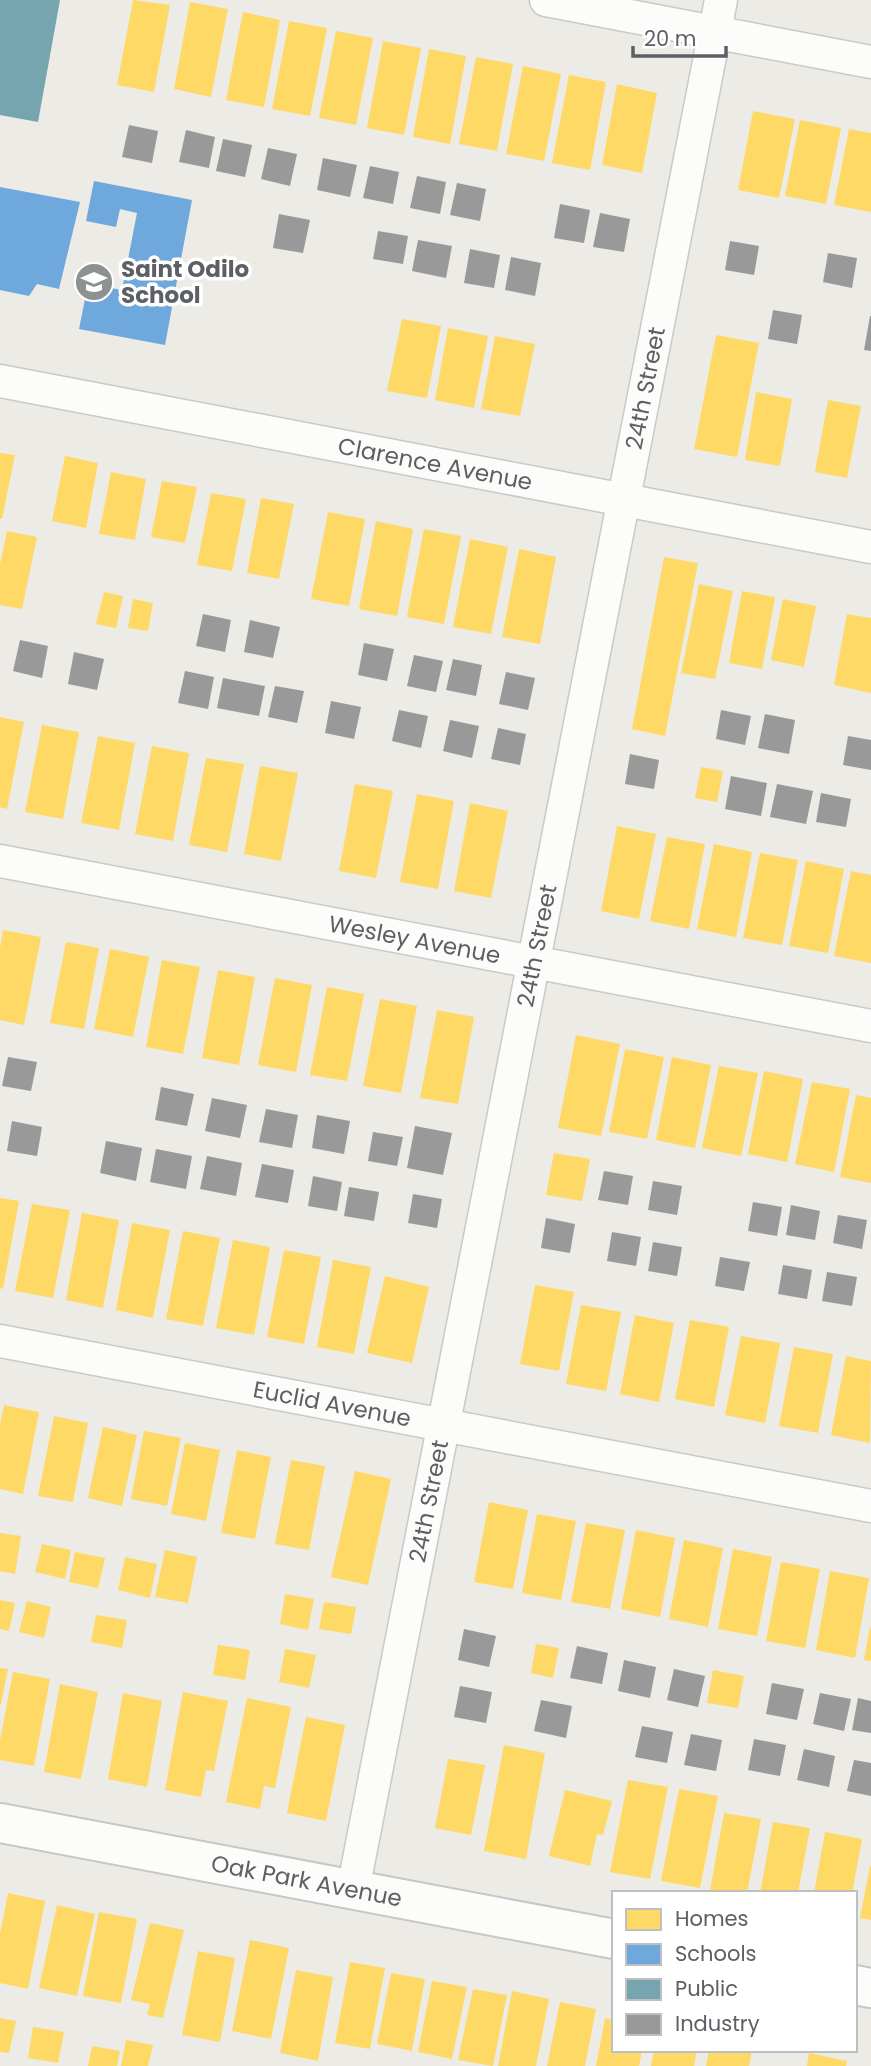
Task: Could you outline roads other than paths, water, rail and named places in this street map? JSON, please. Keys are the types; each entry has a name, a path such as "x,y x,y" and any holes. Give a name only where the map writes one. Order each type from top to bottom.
{"street":[{"path":"546,0 871,62"},
{"name":"24th Street","path":"353,1890 721,0"},
{"name":"Clarence Avenue","path":"0,381 871,547"},
{"name":"Wesley Avenue","path":"0,861 871,1026"},
{"name":"Euclid Avenue","path":"0,1341 871,1506"},
{"name":"Oak Park Avenue","path":"0,1823 612,1939"}],"place":[{"name":"Saint Odilo School","path":"94,282"}]}
